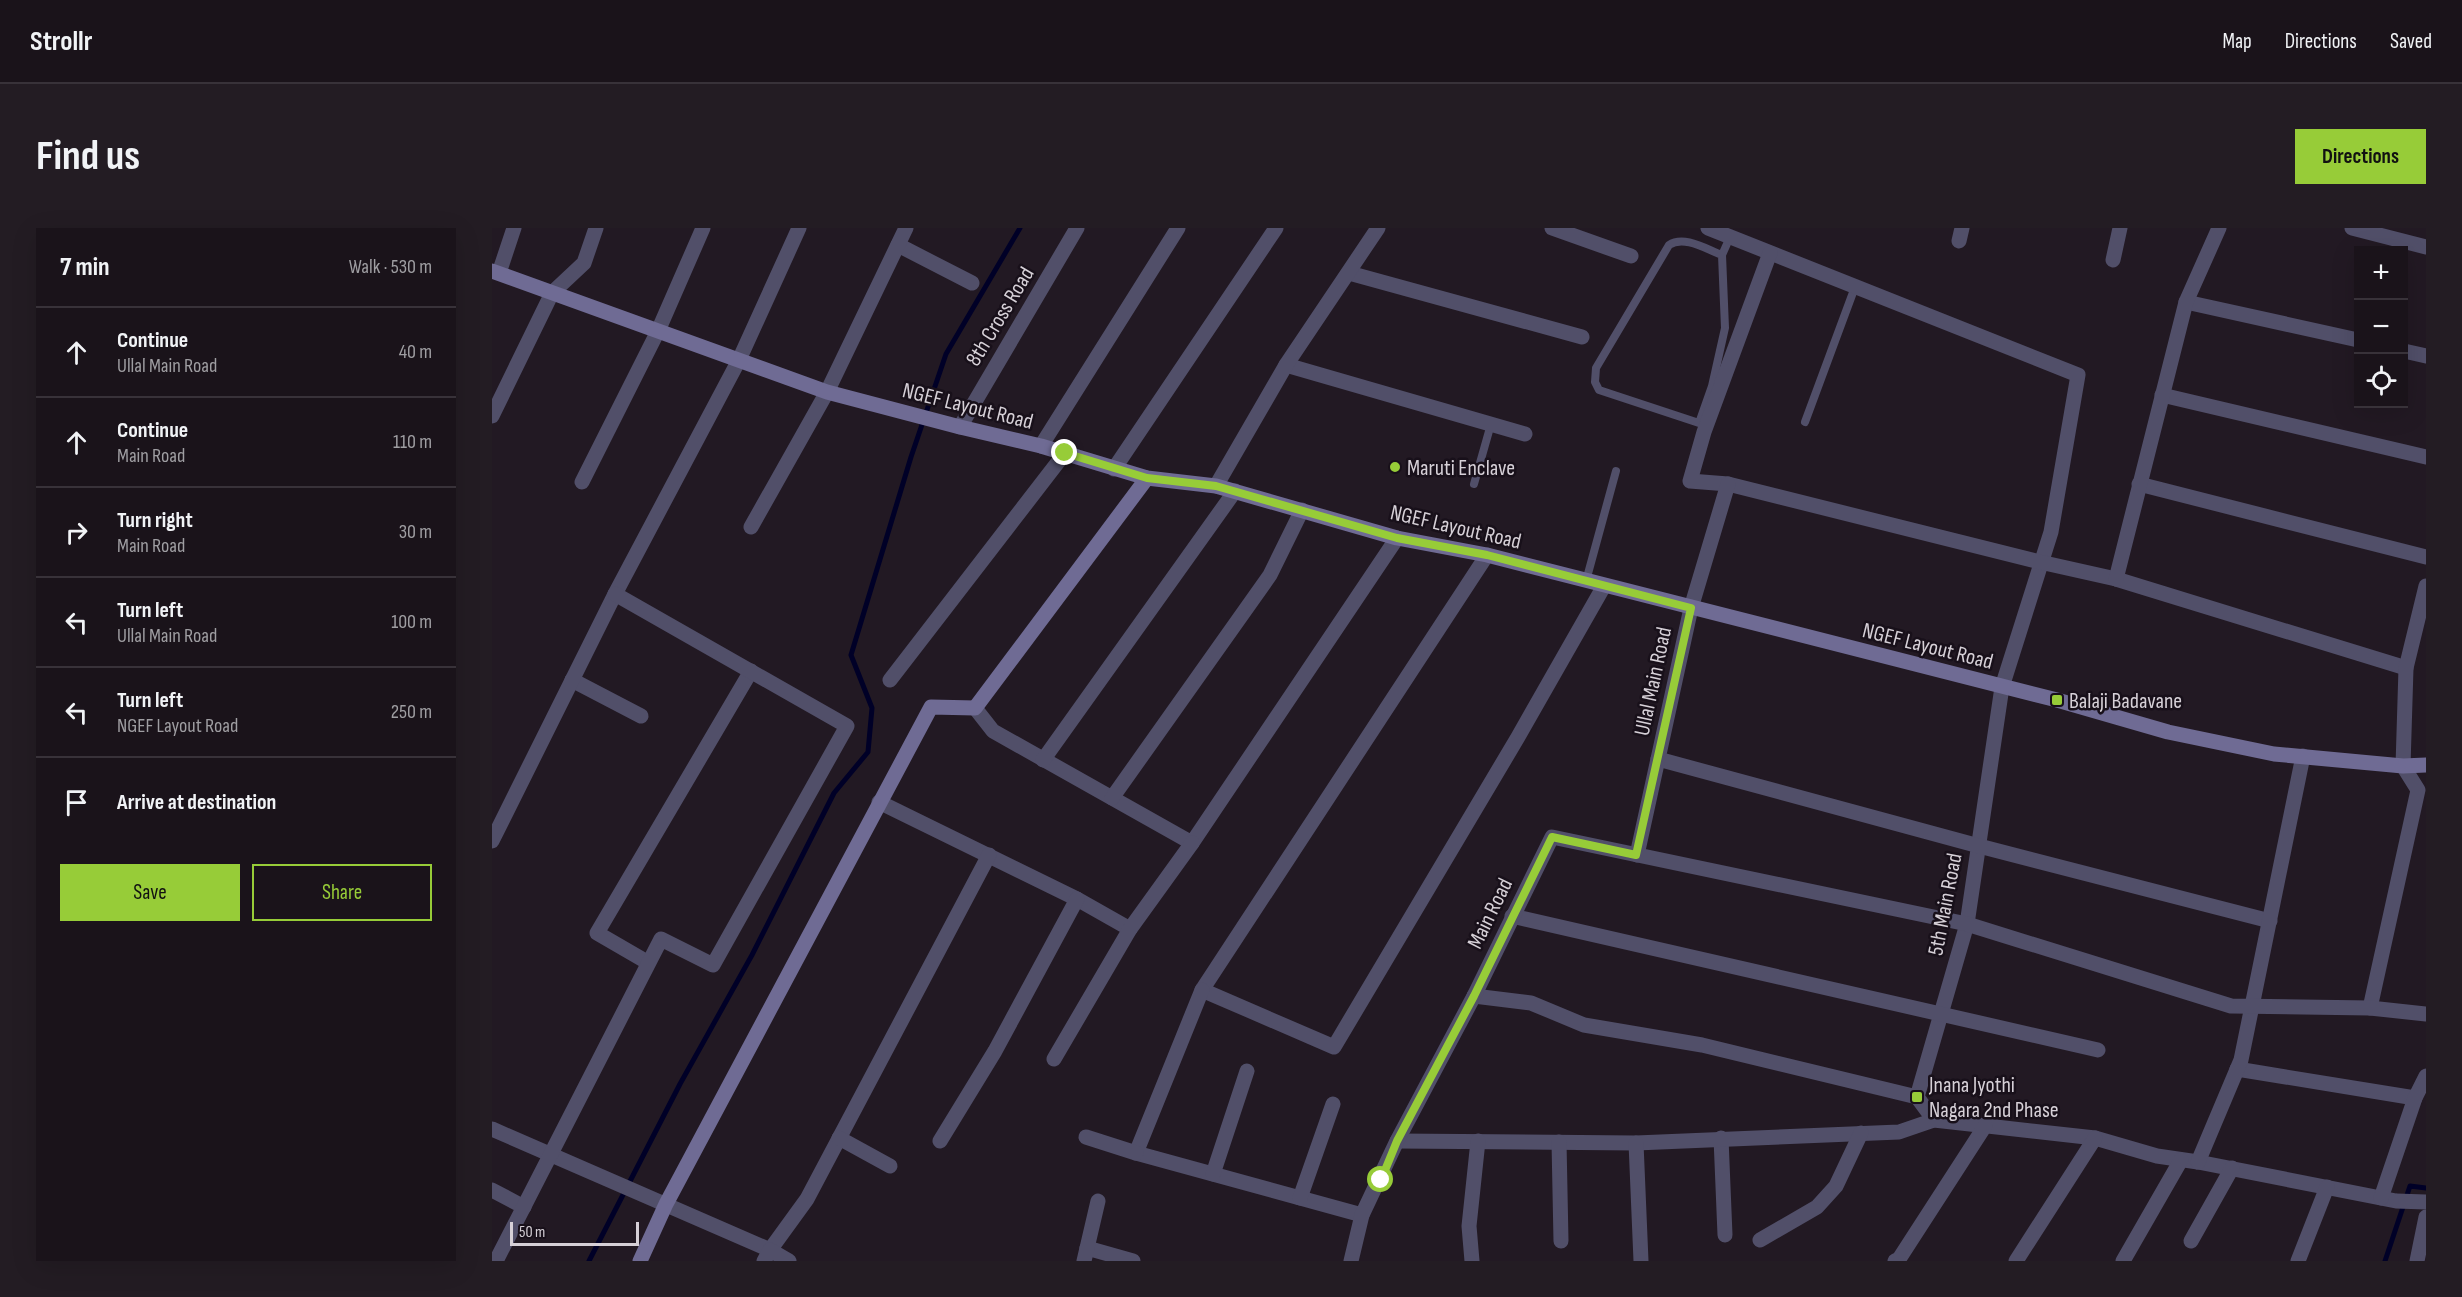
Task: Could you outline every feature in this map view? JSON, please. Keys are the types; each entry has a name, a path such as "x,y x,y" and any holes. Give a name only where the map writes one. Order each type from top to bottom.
{"street":[{"path":"495,272 514,228"},
{"path":"492,416 552,293 584,263 596,228"},
{"path":"582,482 658,331 703,228"},
{"path":"492,841 615,594 739,360 799,228"},
{"path":"751,527 827,392 906,228"},
{"name":"8th Cross Road","path":"960,427 1077,228"},
{"path":"1041,446 1178,228"},
{"path":"1114,469 1276,228"},
{"path":"1216,486 1286,365 1378,228"},
{"path":"1552,228 1631,256"},
{"path":"1708,228 1855,286"},
{"path":"2113,260 2120,228"},
{"path":"2116,579 2186,302 2219,228"},
{"path":"2352,228 2426,247"},
{"path":"898,245 972,282"},
{"path":"1770,253 1704,432 1690,481 1728,484 2116,579 2406,668"},
{"name":"NGEF Layout Road","path":"495,272 827,392 914,416 1041,446 1147,478 1216,486 1397,538 1487,555 2168,732 2274,754 2403,766 2426,765"},
{"path":"1349,273 1582,337"},
{"name":"5th Main Road","path":"1855,286 2078,375 2051,532 2002,687 1967,924 1917,1097"},
{"path":"2186,302 2354,339"},
{"path":"2408,352 2426,356"},
{"path":"1286,365 1525,434"},
{"path":"2162,395 2426,457"},
{"path":"890,680 1065,453"},
{"path":"975,708 1147,478"},
{"name":"Ullal Main Road","path":"1636,855 1691,608 1728,484"},
{"path":"2139,484 2426,557"},
{"path":"1043,760 1235,491"},
{"path":"1112,798 1270,574 1302,510"},
{"path":"1054,1059 1130,929 1192,843 1397,538"},
{"path":"1136,1153 1202,990 1487,555"},
{"path":"1202,990 1334,1047 1518,737 1604,586"},
{"path":"2370,1008 2418,790 2403,766 2406,668 2426,586"},
{"path":"496,1261 552,1155 647,962 661,939 713,964 847,726 615,594"},
{"path":"647,962 597,933 751,671"},
{"path":"572,680 641,716"},
{"path":"640,1261 666,1204 931,707 975,708"},
{"path":"975,708 993,731 1192,843"},
{"path":"2198,1162 2237,1069 2253,1008 2303,756"},
{"path":"1658,759 1978,846 2270,921"},
{"path":"879,802 1077,899 1130,929"},
{"name":"Main Road","path":"1397,1141 1474,996 1552,837 1636,855"},
{"path":"767,1256 807,1199 989,855"},
{"path":"1636,855 1967,924 2231,1006 2370,1008 2426,1014"},
{"path":"940,1141 996,1051 1077,899"},
{"path":"1512,916 1940,1016 2098,1050"},
{"path":"1474,996 1531,1003 1584,1025 1702,1045 1917,1097 1934,1120"},
{"path":"2237,1069 2415,1098"},
{"path":"1213,1174 1246,1071"},
{"path":"2388,1199 2415,1098 2426,1076"},
{"path":"1300,1198 1333,1104"},
{"path":"1351,1261 1362,1215 1397,1141 1636,1143 1899,1132 1934,1120 2095,1138 2157,1156 2232,1168 2388,1199 2421,1202"},
{"path":"1895,1261 1985,1126"},
{"path":"492,1129 666,1204 767,1256 789,1261"},
{"path":"1760,1240 1817,1207 1836,1186 1862,1133"},
{"path":"1086,1137 1362,1215"},
{"path":"839,1138 890,1166"},
{"path":"1721,1138 1725,1235"},
{"path":"2016,1261 2095,1138"},
{"path":"1472,1261 1469,1226 1478,1141"},
{"path":"1559,1142 1561,1241"},
{"path":"1636,1143 1641,1261"},
{"path":"2127,1260 2181,1160"},
{"path":"2191,1241 2232,1168"},
{"path":"2298,1261 2327,1187"},
{"path":"492,1190 525,1207"},
{"path":"1098,1201 1085,1255 1133,1261"},
{"path":"2417,1261 2426,1217"}],"lane":[{"path":"1722,255 1683,240 1675,240 1668,245 1596,368 1595,382 1599,390 1699,423 1712,386 1725,328 1722,255 1730,237"},
{"path":"1805,422 1855,286"},
{"path":"1474,484 1491,424"},
{"path":"1586,581 1616,471"}],"waterway":[{"path":"589,1261 680,1084 752,955 834,793 868,752 872,708 851,655 911,457 946,354 1020,228"},
{"path":"2385,1261 2410,1186 2426,1188"}],"place":[{"name":"Maruti Enclave","path":"1395,467"},
{"name":"Balaji Badavane","path":"2057,700"},
{"name":"Jnana Jyothi Nagara 2nd Phase","path":"1917,1097"}],"route":[{"path":"1065,453 1147,478 1216,486 1397,538 1487,555 1691,608 1636,855 1552,837 1474,996 1397,1141 1381,1180"}]}
